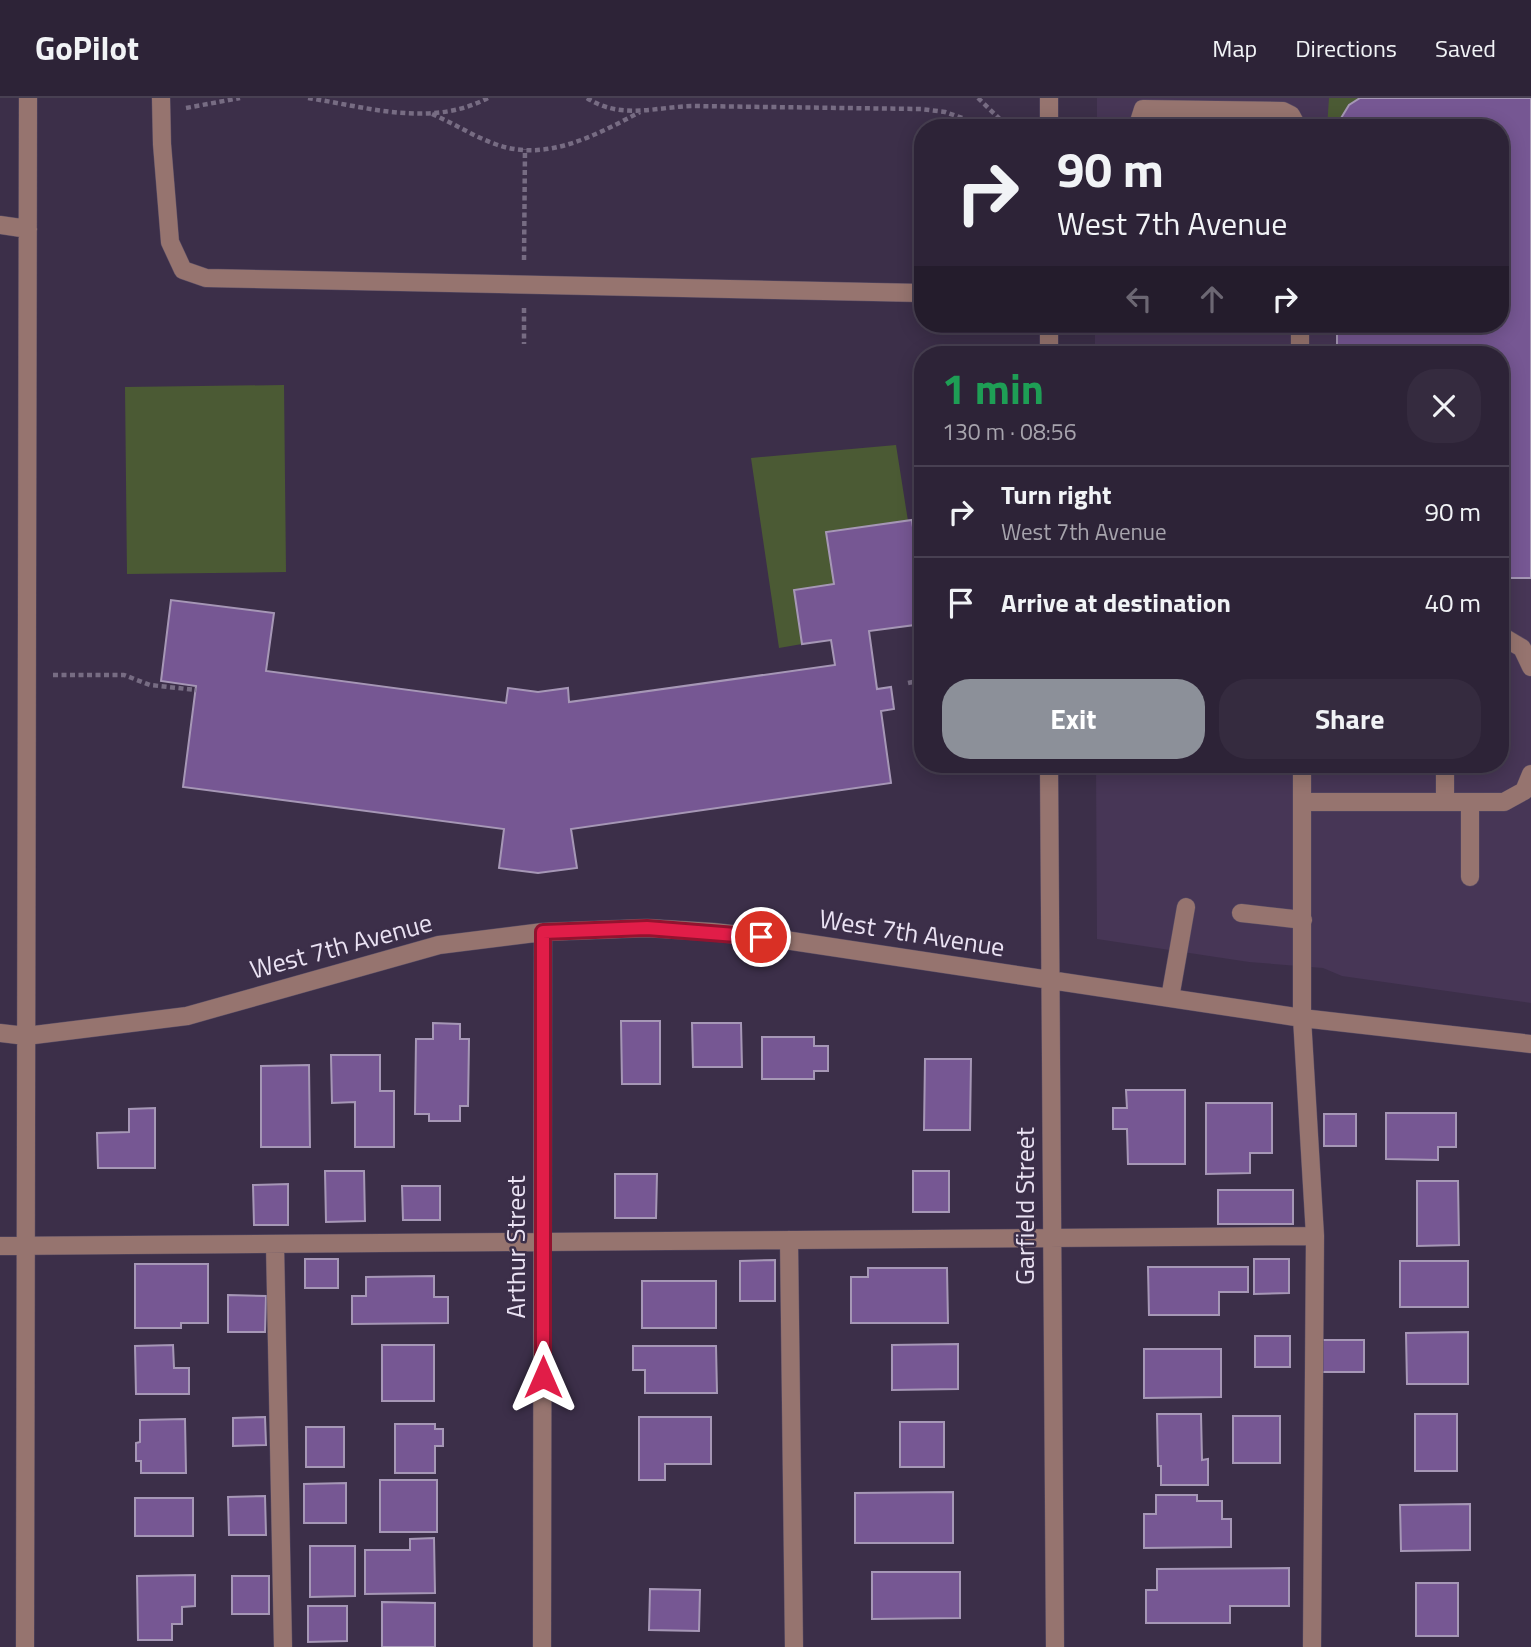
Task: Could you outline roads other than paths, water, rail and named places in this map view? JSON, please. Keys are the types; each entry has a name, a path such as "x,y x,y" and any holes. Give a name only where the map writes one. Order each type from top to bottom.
{"street":[{"path":"25,1647 28,98"},
{"path":"1049,98 1049,119"},
{"path":"1143,104 1274,110 1291,115 1293,119"},
{"path":"161,105 170,242 183,270 206,278 914,293"},
{"path":"0,225 28,229"},
{"path":"1509,640 1522,648 1531,667"},
{"name":"Garfield Street","path":"1049,773 1055,1647"},
{"path":"1302,773 1302,1018 1315,1236 1312,1647"},
{"path":"1445,773 1445,802"},
{"path":"1302,802 1504,802 1524,791 1531,774"},
{"path":"1470,802 1470,877"},
{"path":"1170,998 1186,907"},
{"path":"1241,914 1303,920"},
{"name":"West 7th Avenue","path":"0,1033 26,1035 187,1016 439,944 543,932 647,928 713,932 840,947 1302,1018 1531,1044"},
{"name":"Arthur Street","path":"542,1647 543,932"},
{"path":"0,1246 1315,1236"},
{"path":"789,1240 794,1647"},
{"path":"275,1244 283,1647"}]}
